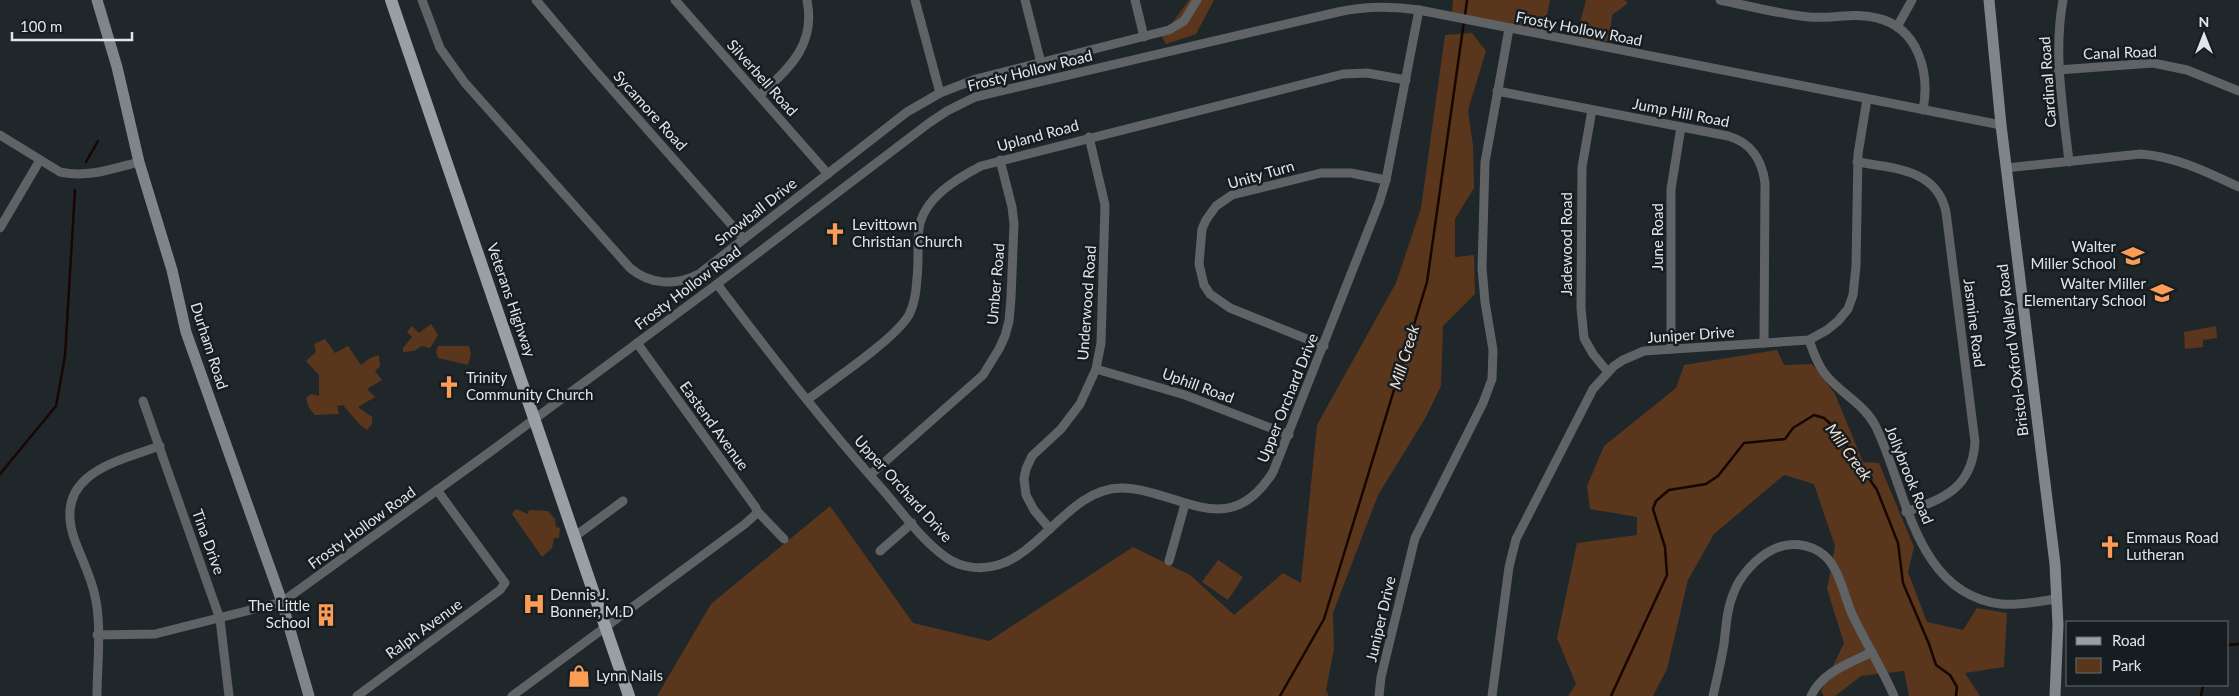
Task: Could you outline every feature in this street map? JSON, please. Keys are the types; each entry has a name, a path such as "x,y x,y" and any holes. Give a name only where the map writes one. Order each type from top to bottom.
{"main road":[{"name":"Durham Road","path":"97,0 117,67 139,162 172,270 186,332 282,602 309,696"},
{"name":"Veterans Highway","path":"391,0 629,696"},
{"name":"Bristol-Oxford Valley Road","path":"1989,0 2001,125 2057,599 2057,669 2054,696"}],"street":[{"name":"Snowball Drive","path":"422,0 440,48 465,83 636,273 662,283 683,281 699,274 908,112 940,93 976,79 1144,38 1176,28 1191,13 1197,0"},
{"name":"Sycamore Road","path":"536,0 744,239"},
{"name":"Silverbell Road","path":"676,0 828,174"},
{"path":"760,96 794,62 800,53 808,30 807,0"},
{"path":"915,0 940,93"},
{"path":"1025,0 1041,63"},
{"path":"1135,0 1144,38"},
{"path":"1720,0 1796,16 1821,18 1860,15 1878,18 1897,27 1910,40 1923,63 1927,87 1923,110"},
{"path":"1897,27 1912,0"},
{"name":"Cardinal Road","path":"2063,0 2059,22 2058,70 2069,162"},
{"name":"Frosty Hollow Road","path":"97,635 155,634 282,602 438,490 717,284 929,123 953,107 975,97 1338,12 1373,6 1419,10 2001,125"},
{"name":"Upper Orchard Drive","path":"717,284 807,400 912,523 948,559 967,567 980,568 998,565 1016,557 1087,498 1108,490 1133,489 1208,509 1222,509 1241,503 1252,497 1266,484 1273,472 1324,346 1386,180 1419,10"},
{"name":"Juniper Drive","path":"1379,696 1381,677 1415,538 1483,403 1492,378 1493,350 1483,282 1483,184 1497,90 1509,29"},
{"name":"Canal Road","path":"2058,70 2152,63 2187,70 2239,91"},
{"name":"Upland Road","path":"807,400 886,340 909,315 916,295 919,227 922,217 937,195 967,173 1000,160 1343,74 1367,73 1406,80"},
{"name":"Jump Hill Road","path":"1497,90 1736,138 1748,146 1761,163 1765,183 1764,343"},
{"name":"Juniper Drive","path":"1492,696 1509,567 1516,539 1593,389 1607,371 1634,354 1654,349 1808,340 1827,330 1848,309 1853,296 1856,266 1857,162 1867,99"},
{"name":"Jadewood Road","path":"1592,110 1582,167 1581,308 1584,338 1593,354 1607,371"},
{"name":"June Road","path":"1671,349 1672,189 1681,127"},
{"path":"0,135 60,172 71,175 94,174 139,162"},
{"name":"Underwood Road","path":"1050,529 1034,510 1026,495 1024,479 1026,469 1032,456 1061,429 1076,409 1096,369 1101,343 1105,205 1089,137"},
{"path":"2006,168 2141,154 2163,156 2201,169 2239,187"},
{"path":"0,228 40,160"},
{"name":"Umber Road","path":"870,475 983,375 1005,336 1009,321 1011,298 1014,224 1012,207 1000,160"},
{"name":"Jasmine Road","path":"1857,162 1911,172 1926,179 1939,192 1946,212 1975,442 1974,454 1964,478 1949,494 1906,512"},
{"name":"Unity Turn","path":"1324,346 1230,308 1216,300 1204,285 1201,274 1199,257 1202,229 1216,206 1232,195 1330,172 1351,173 1386,180"},
{"name":"Jollybrook Road","path":"1808,340 1824,373 1858,404 1873,423 1906,512 1922,543 1947,579 1968,594 2001,604 2015,605 2057,599"},
{"name":"Eastend Avenue","path":"637,343 757,511 784,539"},
{"name":"Uphill Road","path":"1096,369 1185,395 1289,436"},
{"name":"Tina Drive","path":"143,401 220,619 230,696"},
{"path":"98,696 97,606 92,582 71,524 70,511 79,486 92,472 160,446"},
{"name":"Ralph Avenue","path":"357,696 500,590 505,583 438,490"},
{"path":"574,537 623,501"},
{"path":"1169,561 1185,504"},
{"path":"512,696 745,524 757,511"},
{"path":"880,551 912,523"},
{"path":"1713,696 1729,605 1734,590 1753,565 1770,551 1789,544 1806,546 1816,550 1829,560 1853,615 1894,696"},
{"path":"1811,696 1819,682 1826,676 1872,652"}],"green space":[{"path":"1189,0 1214,0 1196,34 1166,44 1162,37"},
{"path":"1453,0 1550,0 1544,31 1452,13"},
{"path":"1586,0 1624,0 1628,3 1612,15 1609,41 1575,42"},
{"path":"1472,33 1486,51 1468,110 1473,146 1474,188 1455,219 1455,257 1474,255 1475,294 1443,326 1441,386 1426,417 1378,495 1333,613 1334,649 1326,690 1329,696 657,696 711,604 830,506 913,623 989,641 1133,547 1190,575 1234,615 1283,573 1301,583 1317,425 1396,283 1421,208 1445,35"},
{"path":"431,324 438,335 430,348 422,346 414,351 403,352 403,348 412,337 407,332 412,326 419,333"},
{"path":"2216,326 2217,338 2203,340 2203,347 2185,349 2184,332"},
{"path":"325,339 335,353 348,346 361,365 370,358 379,355 380,366 375,371 382,380 367,389 375,397 358,407 372,417 372,424 367,430 360,425 343,405 337,406 339,414 315,415 309,408 306,398 311,394 319,396 319,375 306,361 316,352 314,344"},
{"path":"438,346 469,346 471,354 468,365 438,358 436,352"},
{"path":"1777,350 1784,365 1812,364 1835,394 1863,462 1879,463 1914,547 1908,572 1927,622 1963,630 1977,608 2007,613 2004,667 1965,673 1980,696 1909,696 1904,671 1861,676 1835,696 1824,696 1821,691 1844,643 1827,589 1835,546 1814,484 1784,475 1714,534 1688,580 1667,669 1653,696 1568,696 1576,684 1557,638 1577,543 1637,535 1637,517 1590,509 1587,486 1604,446 1676,388 1684,365"},
{"path":"516,509 528,514 529,510 548,511 555,519 556,527 560,528 559,538 554,538 552,548 542,557 512,514"},
{"path":"1218,560 1243,577 1228,600 1202,582"}],"waterway":[{"name":"Mill Creek","path":"1465,16 1467,0"},
{"name":"Mill Creek","path":"1280,696 1324,619 1427,282 1464,21"},
{"path":"86,162 98,141"},
{"path":"0,474 56,406 65,356 75,190"},
{"name":"Mill Creek","path":"1611,696 1667,575 1665,547 1653,509 1656,501 1669,490 1706,484 1718,476 1744,443 1785,439 1793,428 1814,415 1824,418 1833,426 1877,490 1898,543 1903,583 1936,665 1950,675 1957,687 1956,696"},
{"path":"2229,645 2239,644"},
{"path":"2201,696 2203,686"}],"place":[{"name":"Levittown Christian Church","path":"835,234"},
{"name":"Walter Miller School","path":"2133,256"},
{"name":"Walter Miller Elementary School","path":"2162,293"},
{"name":"Trinity Community Church","path":"449,387"},
{"name":"Emmaus Road Lutheran","path":"2110,547"},
{"name":"Dennis J. Bonner, M.D","path":"534,604"},
{"name":"The Little School","path":"326,615"},
{"name":"Lynn Nails","path":"579,676"}]}
